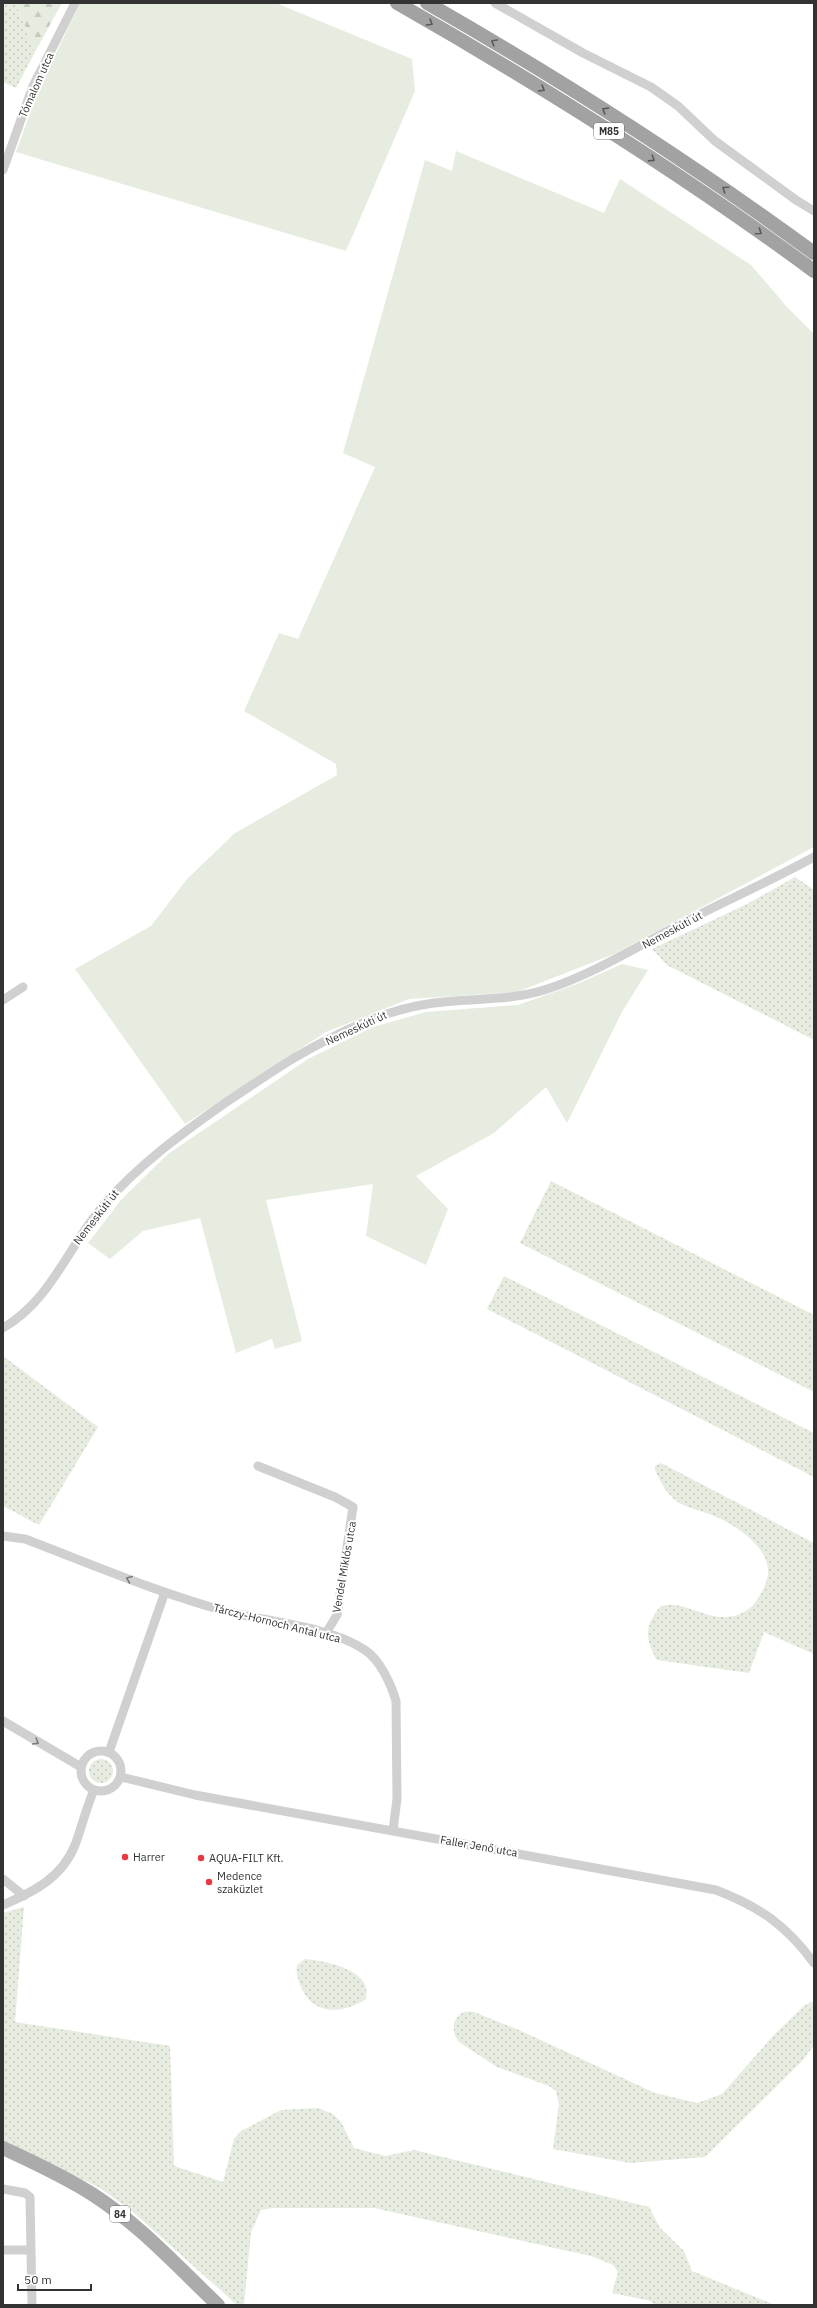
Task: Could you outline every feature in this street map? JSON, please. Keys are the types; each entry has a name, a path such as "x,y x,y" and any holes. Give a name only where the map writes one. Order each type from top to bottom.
{"highway":[{"name":"M85","path":"397,3 614,134 710,198 814,271"},
{"name":"M85","path":"427,3 533,66 652,140 720,185 814,252"}],"main road":[{"name":"84","path":"3,2148 92,2194 120,2214 147,2236 218,2305"}],"street":[{"name":"Tómalom utca","path":"3,170 33,86 76,3"},
{"path":"495,3 583,53 651,87 678,106 715,141 796,200 814,210"},
{"name":"Nemeskúti út","path":"3,1328 22,1316 37,1302 89,1224 119,1187 142,1165 187,1130 295,1058 376,1017 398,1010 432,1003 522,995 545,990 628,954 658,936 780,876 814,857"},
{"path":"3,1000 22,987"},
{"name":"Vendel Miklós utca","path":"258,1466 335,1497 354,1507 337,1615 326,1633"},
{"name":"Tárczy-Hornoch Antal utca","path":"3,1536 25,1539 165,1592 225,1611 326,1633 366,1650 377,1662 393,1690 396,1701 398,1739 397,1799 393,1830"},
{"path":"109,1752 165,1592"},
{"path":"3,1721 81,1767"},
{"path":"104,1750 109,1752 118,1760 122,1771 121,1777 113,1787 101,1791 94,1790 85,1783 81,1772 81,1767 87,1756 92,1753 104,1750"},
{"name":"Faller Jenő utca","path":"121,1777 195,1795 716,1890 763,1911 780,1925 814,1963"},
{"path":"3,1905 45,1885 63,1866 74,1847 94,1790"},
{"path":"3,1879 24,1896"},
{"path":"3,2189 25,2193 30,2197 32,2305"},
{"path":"3,2250 30,2250"}],"green space":[{"path":"3,3 16,3 35,52 16,88 3,82"},
{"path":"16,3 62,3 35,52"},
{"path":"80,3 276,3 412,59 415,91 346,251 16,152 39,89"},
{"path":"456,151 604,213 620,179 751,265 787,307 814,334 814,847 614,954 517,992 409,999 326,1032 185,1124 75,969 151,926 187,879 235,833 337,775 336,764 244,711 279,633 298,639 375,467 343,453 425,160 452,171"},
{"path":"795,877 814,890 814,1040 667,965 652,949 749,903"},
{"path":"622,964 648,970 622,1012 567,1123 546,1087 494,1133 416,1176 448,1209 426,1265 366,1236 373,1184 266,1200 302,1341 275,1349 272,1339 236,1353 200,1218 143,1231 110,1259 88,1243 121,1200 168,1154 308,1059 373,1027 426,1012 518,1005 577,984"},
{"path":"551,1181 814,1315 814,1392 520,1243"},
{"path":"504,1276 814,1433 814,1477 487,1309"},
{"path":"3,1356 98,1427 39,1525 3,1506"},
{"path":"661,1463 814,1543 814,1654 764,1632 749,1673 657,1660 650,1646 648,1633 651,1620 660,1607 679,1605 709,1615 731,1617 746,1611 753,1605 765,1585 768,1573 767,1562 761,1551 744,1533 712,1515 682,1504 670,1496 655,1470 655,1466"},
{"path":"101,1759 109,1763 113,1771 109,1779 101,1783 93,1779 89,1771 93,1763"},
{"path":"24,1907 15,2022 170,2046 174,2166 223,2182 234,2139 241,2131 281,2110 318,2108 333,2114 341,2122 354,2148 385,2156 414,2150 649,2207 660,2228 684,2251 692,2271 775,2305 653,2305 652,2302 647,2300 612,2293 618,2272 613,2265 591,2256 374,2208 273,2208 261,2210 251,2232 244,2305 237,2305 133,2212 100,2188 3,2141 3,1913"},
{"path":"305,1959 337,1965 357,1975 363,1982 366,1990 365,2000 348,2008 330,2010 321,2008 314,2004 307,1998 299,1983 297,1965"},
{"path":"814,2002 814,2045 803,2060 705,2157 630,2163 553,2149 559,2104 556,2091 549,2086 497,2067 459,2042 454,2031 455,2021 458,2016 462,2013 474,2012 519,2030 655,2093 697,2103 722,2094 773,2036 804,2006"}],"place":[{"name":"Harrer","path":"125,1857"},
{"name":"AQUA-FILT Kft.","path":"201,1858"},
{"name":"Medence szaküzlet","path":"209,1882"}]}
